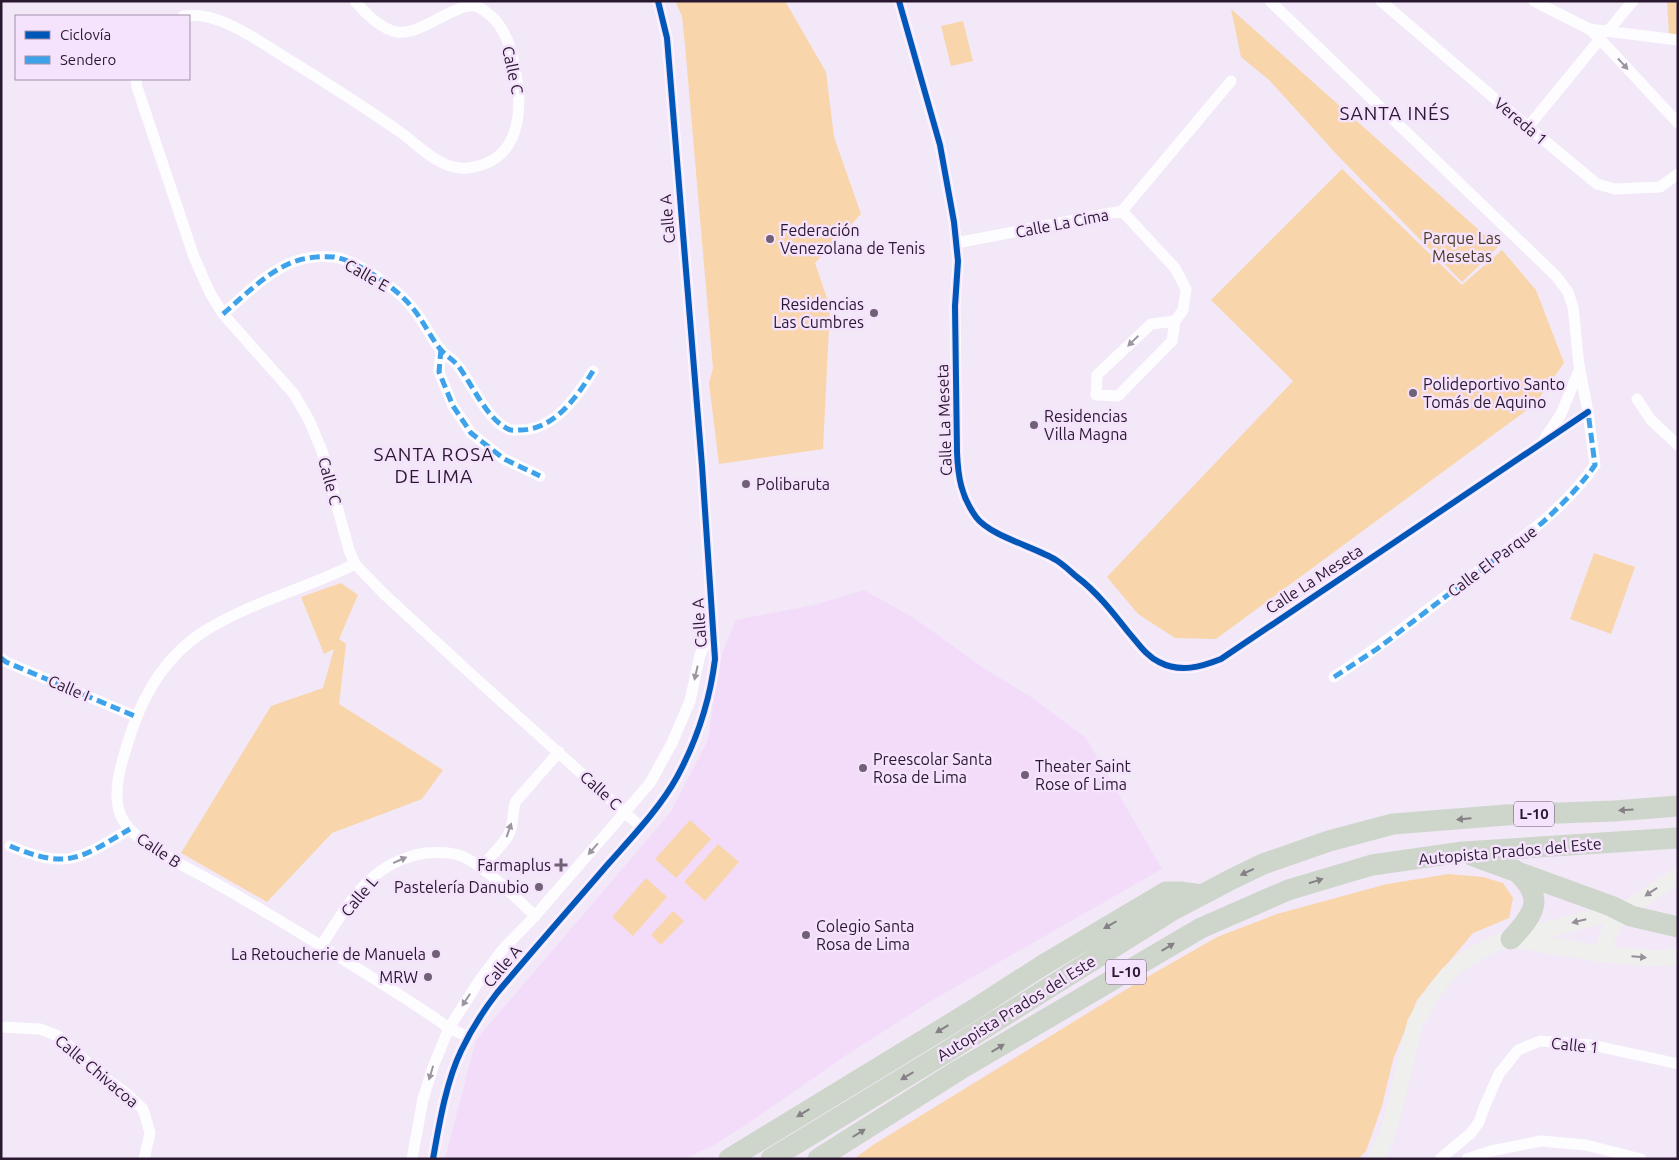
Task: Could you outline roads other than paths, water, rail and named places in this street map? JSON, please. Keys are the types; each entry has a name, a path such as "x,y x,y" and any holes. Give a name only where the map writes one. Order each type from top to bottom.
{"highway":[{"name":"Autopista Prados del Este","path":"771,1159 948,1051 1170,911 1264,864 1329,841 1393,824 1506,815 1677,806"},
{"name":"Autopista Prados del Este","path":"818,1159 968,1065 1201,928 1288,890 1372,865 1463,852 1678,838"},
{"path":"1463,852 1619,907 1650,910 1678,916"},
{"path":"1511,939 1531,916 1533,901 1531,886 1514,870"},
{"path":"728,1159 970,1012 1043,965 1166,892 1202,895"},
{"path":"1619,907 1631,916 1678,927"}],"street":[{"name":"Calle C","path":"190,16 201,16 220,21 265,44 402,133 436,159 453,167 480,166 504,152 511,143 514,134 519,104 519,90 508,42 494,19 484,10 475,6 464,7 409,32 396,32 383,26 355,1"},
{"name":"Calle A","path":"433,1159 441,1113 460,1053 479,1017 497,992 664,796 676,778 695,739 712,685 715,659 704,494 667,38 658,1"},
{"name":"Calle La Meseta","path":"899,1 940,145 956,243 958,261 955,306 957,452 958,474 964,498 977,519 998,534 1056,560 1080,579 1113,613 1149,656 1160,663 1183,668 1195,668 1221,658 1588,412"},
{"name":"Calle El Parque","path":"1270,1 1556,276 1568,292 1573,307 1595,466 1587,477 1542,523 1377,649 1334,677"},
{"name":"Vereda 1","path":"1381,1 1394,5 1528,127 1597,184 1615,189 1660,187 1678,174"},
{"path":"1534,1 1604,35 1678,40"},
{"path":"1528,127 1633,1"},
{"path":"1604,35 1678,123"},
{"name":"Calle C","path":"136,80 137,88 194,257 210,293 223,314 294,394 309,420 322,451 349,550 355,564 384,594 640,826"},
{"path":"1122,211 1231,81"},
{"name":"Calle La Cima","path":"956,243 1122,211 1175,268 1186,290 1183,310 1175,321 1172,341 1118,396 1096,395 1097,375 1151,324 1175,321"},
{"name":"Calle E","path":"223,314 262,281 296,261 315,257 335,257 366,271 392,288 410,305 441,349 458,365 493,418 510,430 529,430 546,422 563,410 579,393 593,371"},
{"path":"441,349 439,372 453,406 471,432 504,459 540,476"},
{"path":"1542,443 1561,414 1580,368"},
{"path":"1637,399 1651,420 1678,445"},
{"name":"Calle B","path":"355,564 341,572 251,608 203,632 180,651 159,674 137,717 126,750 118,786 120,814 130,829 175,862 224,888 322,946 449,1028 468,1038"},
{"name":"Calle A","path":"412,1159 423,1099 433,1067 449,1028 479,980 503,949 535,916 650,783 672,743 690,701 700,656 713,627"},
{"name":"Calle I","path":"1,658 6,662 137,717"},
{"path":"480,868 509,835 513,808 516,801 559,752"},
{"path":"10,846 34,856 64,860 82,856 130,829"},
{"name":"Calle L","path":"322,946 357,893 375,875 411,855 431,852 463,857 480,868 535,916"},
{"path":"1376,1159 1386,1138 1394,1111 1415,1023 1448,974 1464,960 1493,944 1619,907 1678,876"},
{"path":"1601,954 1619,907"},
{"path":"1511,939 1601,954 1654,958 1678,957"},
{"name":"Calle Chivacoa","path":"1,1028 40,1029 58,1036 105,1078 126,1093 143,1109 150,1133 144,1159"},
{"name":"Calle 1","path":"1440,1159 1471,1133 1479,1122 1499,1074 1518,1050 1540,1042 1592,1045 1678,1064"},
{"path":"1467,1159 1490,1151 1541,1141 1586,1145 1641,1159"}],"place":[{"name":"Federación Venezolana de Tenis","path":"770,239"},
{"name":"Residencias Las Cumbres","path":"874,313"},
{"name":"Polideportivo Santo Tomás de Aquino","path":"1413,393"},
{"name":"Residencias Villa Magna","path":"1034,425"},
{"name":"Polibaruta","path":"746,484"},
{"name":"Preescolar Santa Rosa de Lima","path":"863,768"},
{"name":"Theater Saint Rose of Lima","path":"1025,775"},
{"name":"Farmaplus","path":"561,865"},
{"name":"Pastelería Danubio","path":"539,887"},
{"name":"Colegio Santa Rosa de Lima","path":"806,935"},
{"name":"La Retoucherie de Manuela","path":"436,954"},
{"name":"MRW","path":"428,977"}],"district":[{"name":"SANTA INÉS","path":"1395,113"},
{"name":"SANTA ROSA DE LIMA","path":"434,465"}],"park label":[{"name":"Parque Las Mesetas","path":"1462,247"}]}
